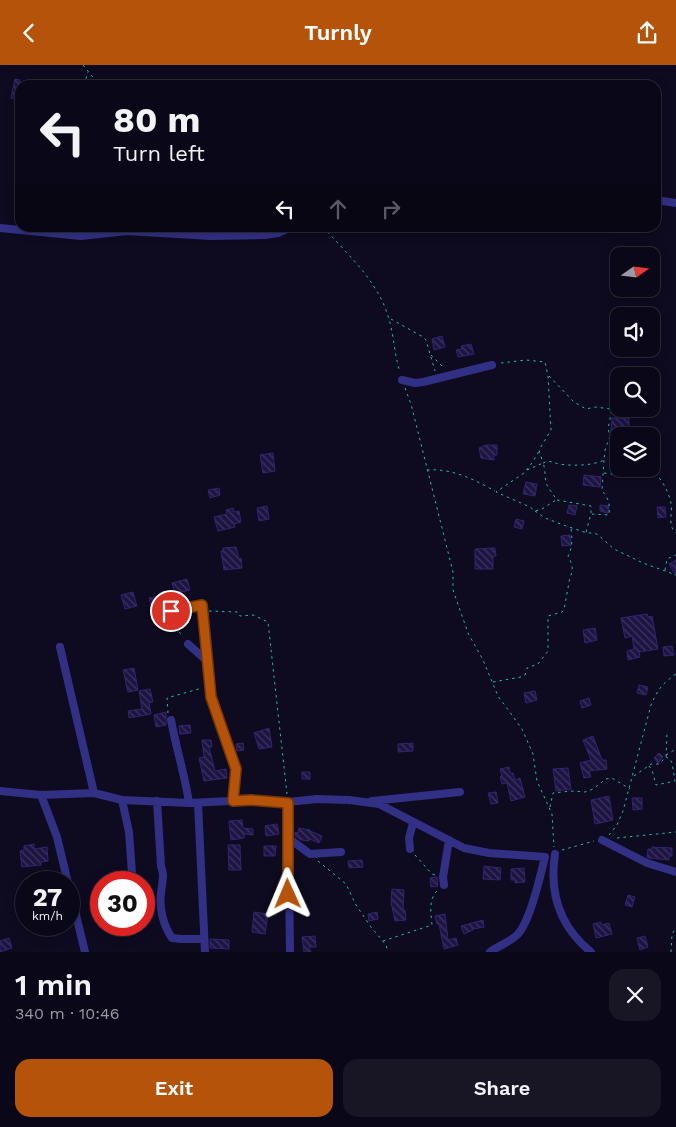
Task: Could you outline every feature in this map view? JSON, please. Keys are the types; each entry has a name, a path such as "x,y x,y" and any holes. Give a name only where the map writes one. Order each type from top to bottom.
{"street":[{"path":"661,202 676,203"},
{"path":"0,228 15,229"},
{"path":"40,232 81,236 118,232"},
{"path":"144,232 211,236 265,235 280,232"},
{"path":"402,380 415,383 492,365"},
{"path":"155,615 202,605 211,697 236,769 233,801"},
{"path":"188,644 207,661"},
{"path":"60,647 94,793"},
{"path":"171,720 178,758 186,782 189,803"},
{"path":"0,791 41,795 94,793 122,800 189,803 251,800 288,803 317,799 367,801 460,792"},
{"path":"41,795 57,837 65,871"},
{"path":"122,800 129,832 132,871"},
{"path":"157,801 161,866 164,874 160,894 164,925 172,938 204,939"},
{"path":"367,801 379,804 464,848 489,853 545,857 524,925 516,936 490,952"},
{"path":"198,803 205,952"},
{"path":"288,803 290,952"},
{"path":"410,849 409,838 413,823"},
{"path":"287,837 310,854 341,852"},
{"path":"603,839 647,863 676,872"},
{"path":"443,881 449,841"},
{"path":"555,853 553,882 562,916 570,931 590,952"},
{"path":"80,931 85,952"}],"path":[{"path":"85,65 96,80"},
{"path":"85,80 88,71"},
{"path":"328,232 367,274 382,299 389,318 396,359 411,405 452,572 453,590 461,617 498,696 527,739 533,755 537,781 550,808 555,853 566,848 603,839 676,832"},
{"path":"389,318 423,337 430,354 435,379"},
{"path":"430,354 439,365 453,375"},
{"path":"492,365 507,361 545,362 548,376 551,430 527,470"},
{"path":"548,376 574,402 586,409 595,407 610,409"},
{"path":"591,514 609,515 610,506 606,495 602,491 605,450 610,436 608,429 610,416"},
{"path":"539,450 546,470 547,485 556,500"},
{"path":"496,492 527,470 543,463 552,461 558,463 592,464 604,460"},
{"path":"427,470 436,469 469,477 496,492 530,507 545,518 571,528 596,534 614,549 643,563 676,575"},
{"path":"603,473 610,474"},
{"path":"659,477 672,504 672,526 673,531 676,533"},
{"path":"535,511 556,500 591,506 591,514 586,532"},
{"path":"493,682 525,675 527,668 538,664 548,651 548,616 564,610 570,577 573,572 572,563 568,556 571,551 571,528"},
{"path":"665,570 667,559 676,555"},
{"path":"202,611 238,612 240,616 253,615 268,622 288,803"},
{"path":"155,615 174,625 188,644"},
{"path":"603,839 611,834 617,825 634,776 651,705 658,689 676,674"},
{"path":"171,720 167,710 167,698 210,686"},
{"path":"666,756 667,732"},
{"path":"634,776 651,764 659,764 676,749"},
{"path":"649,766 656,785 676,780 672,763 666,756"},
{"path":"550,808 553,793 585,792 593,789 606,779 612,778 630,789"},
{"path":"382,941 432,925 430,909 433,894 443,881 432,874 410,849"},
{"path":"310,854 346,884 356,905 386,945 388,952"},
{"path":"671,952 672,934 676,928"}],"building":[{"path":"15,79 20,80 15,80 15,98 11,98"},
{"path":"442,336 445,347 434,350 432,339"},
{"path":"471,344 474,354 458,357 456,350 462,349 461,346"},
{"path":"612,418 629,418 629,427 611,427"},
{"path":"486,445 497,445 497,455 494,455 494,460 481,458 479,448"},
{"path":"273,453 275,471 263,473 260,455"},
{"path":"584,475 601,477 600,487 583,485"},
{"path":"526,482 537,484 535,496 523,494"},
{"path":"219,488 220,495 210,498 208,490"},
{"path":"569,505 577,506 575,515 567,513"},
{"path":"600,505 609,506 608,513 600,511"},
{"path":"267,506 269,519 259,521 257,508"},
{"path":"657,507 665,507 666,517 658,518"},
{"path":"233,508 234,512 239,511 241,522 234,524 235,527 218,531 214,517 227,514 226,510"},
{"path":"516,519 524,521 522,529 514,527"},
{"path":"570,535 571,545 562,546 561,536"},
{"path":"236,547 239,559 241,558 242,568 224,570 221,551 223,551 223,548"},
{"path":"495,548 496,556 493,556 493,569 475,569 475,549"},
{"path":"676,560 676,576 669,564"},
{"path":"187,579 190,590 175,594 172,583"},
{"path":"133,592 137,606 125,609 121,595"},
{"path":"161,596 163,607 152,609 149,598"},
{"path":"647,614 648,617 652,616 658,649 639,652 640,657 628,660 627,651 634,649 632,636 625,638 621,618"},
{"path":"595,628 597,640 585,643 583,630"},
{"path":"672,646 674,655 664,656 663,647"},
{"path":"134,668 138,690 128,692 123,670"},
{"path":"639,685 648,687 646,695 637,693"},
{"path":"150,689 153,702 149,703 151,714 129,718 128,711 142,709 139,691"},
{"path":"535,691 537,700 526,703 524,693"},
{"path":"589,698 591,705 582,708 580,701"},
{"path":"166,712 166,725 156,727 154,715"},
{"path":"190,725 191,733 180,734 179,726"},
{"path":"269,728 272,747 259,749 254,733"},
{"path":"593,736 602,760 606,760 607,769 589,771 591,777 584,778 580,763 591,760 583,740"},
{"path":"202,740 211,740 212,747 209,747 215,771 226,769 227,778 204,781 199,758 204,757"},
{"path":"243,743 244,750 237,751 236,744"},
{"path":"413,743 413,751 398,752 398,744"},
{"path":"659,753 663,757 658,763 654,758"},
{"path":"509,767 510,773 513,773 515,780 520,778 525,797 511,801 507,783 502,784 500,777 502,776 500,769"},
{"path":"568,768 571,789 556,791 553,769"},
{"path":"302,772 310,772 310,779 302,779"},
{"path":"496,792 498,803 491,804 488,793"},
{"path":"609,796 613,820 595,824 591,800"},
{"path":"632,798 642,798 642,809 633,810"},
{"path":"242,820 243,828 253,829 253,835 244,834 244,838 231,840 229,821"},
{"path":"277,824 279,834 266,836 265,826"},
{"path":"299,828 310,830 322,836 319,843 309,839 309,841 301,840 295,836 295,832 298,833"},
{"path":"34,844 34,849 47,847 48,861 41,862 41,865 22,867 20,851 24,850 24,846"},
{"path":"228,845 240,845 241,870 229,870"},
{"path":"264,846 276,846 275,856 264,856"},
{"path":"652,847 672,848 672,856 669,856 669,860 649,858 647,857 648,849 652,849"},
{"path":"362,860 363,867 349,868 348,861"},
{"path":"484,866 501,868 500,880 483,879"},
{"path":"524,868 525,882 515,883 515,880 511,880 511,869"},
{"path":"437,877 438,886 431,887 430,878"},
{"path":"392,889 404,890 403,910 405,910 406,920 395,921 391,902"},
{"path":"628,895 635,897 632,907 625,905"},
{"path":"254,912 268,914 265,934 252,932"},
{"path":"377,912 378,919 369,921 368,914"},
{"path":"445,914 448,940 456,938 458,945 444,949 439,924 437,924 435,916"},
{"path":"483,920 484,927 473,929 464,934 461,926"},
{"path":"601,922 601,925 609,923 612,934 596,938 593,924"},
{"path":"315,936 316,947 309,947 311,952 304,952 302,937"},
{"path":"645,936 648,947 640,950 637,938"},
{"path":"9,938 12,948 0,952 0,941"},
{"path":"210,939 229,940 229,949 210,948"}],"route":[{"path":"171,611 202,605 211,697 236,769 233,801 251,800 288,803 288,894"}]}
